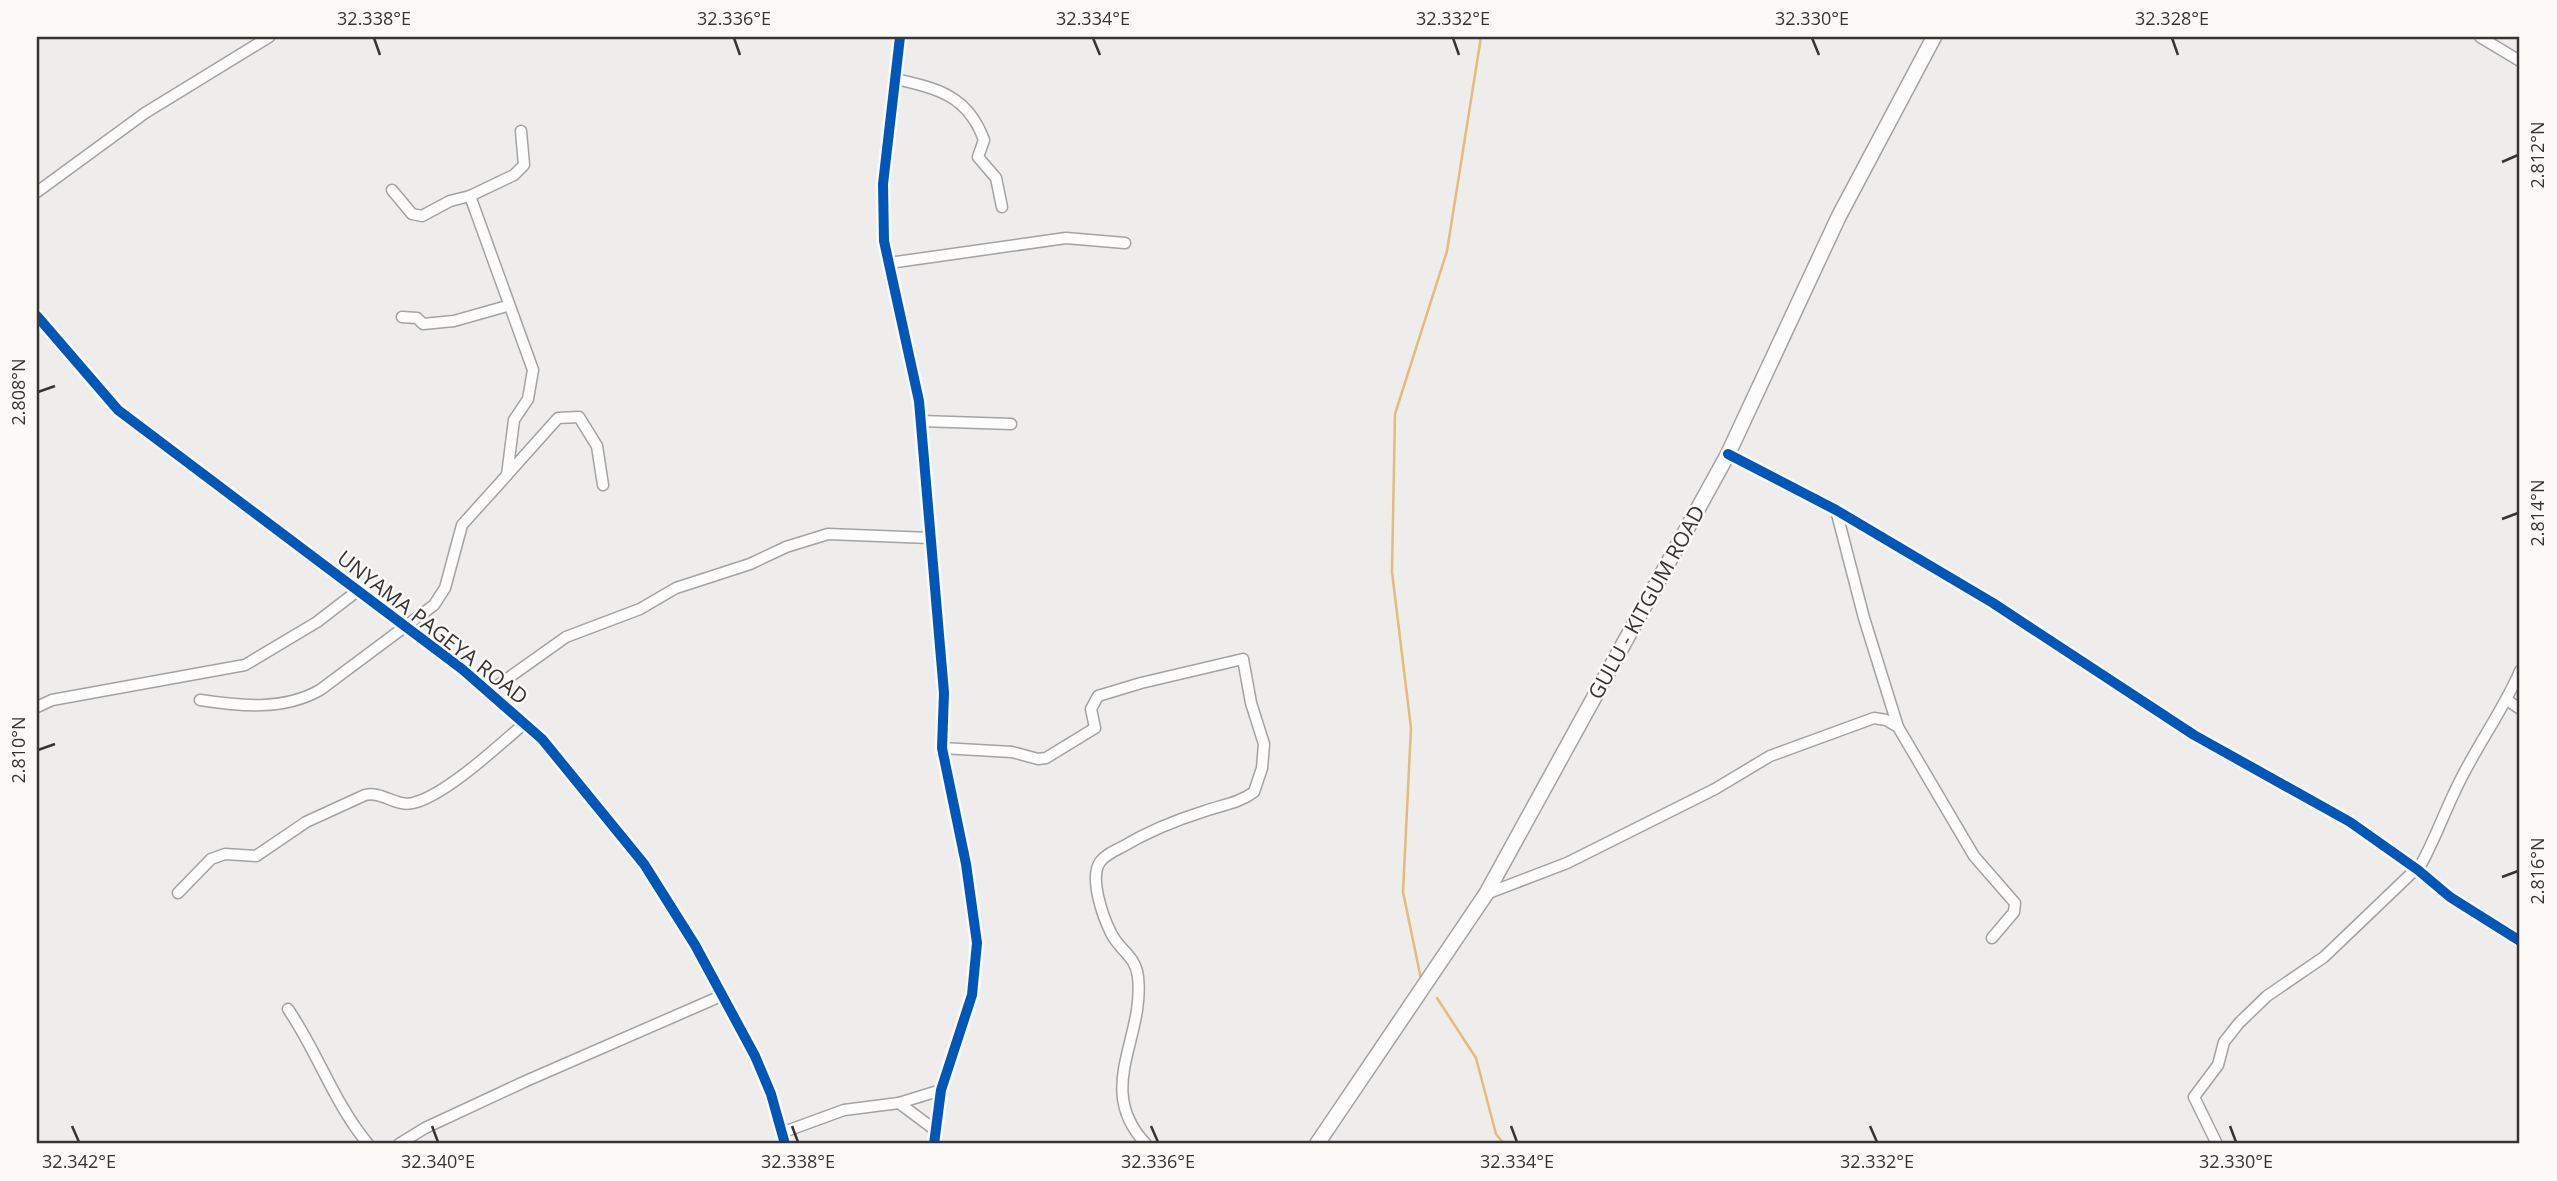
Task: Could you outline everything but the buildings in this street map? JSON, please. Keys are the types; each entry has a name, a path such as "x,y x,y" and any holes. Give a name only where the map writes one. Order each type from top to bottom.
{"main road":[{"name":"GULU - KITGUM ROAD","path":"1317,1144 1486,894 1728,454 1839,216 1934,37"}],"street":[{"path":"37,192 145,113 269,37"},
{"path":"900,37 883,184 884,241 899,320 914,374 921,421 944,693 942,748 965,864 977,943 972,995 941,1090 934,1144"},
{"path":"2480,37 2520,61"},
{"path":"896,79 931,88 967,106 984,140 978,158 996,178 1002,207"},
{"path":"392,190 412,214 422,216 450,201 470,196 514,175 524,165 522,131"},
{"path":"470,196 507,306 533,370 528,399 514,420 507,475"},
{"path":"889,263 1066,238 1125,243"},
{"path":"402,317 416,318 423,324 454,321 507,306"},
{"name":"UNYAMA PAGEYA ROAD","path":"37,316 118,410 490,691 525,723 571,772 644,863 695,945 755,1056 783,1139"},
{"path":"200,700 242,707 303,699 320,690 434,605 445,587 462,525 558,418 579,417 597,446 603,485"},
{"path":"921,421 1011,424"},
{"path":"1728,454 1836,510 1993,603 2194,734 2350,822 2417,869 2450,897 2520,941"},
{"path":"1836,510 1866,628 1898,727 1975,856 2015,903 2014,912 1992,938"},
{"path":"490,691 566,637 640,609 676,589 750,564 786,547 828,534 930,538"},
{"path":"37,707 51,700 245,665 317,622 356,592"},
{"path":"942,748 1046,758 1095,728 1091,709 1098,696 1141,682 1243,659 1251,703 1264,744 1262,768 1254,792 1230,804 1171,822 1134,839 1104,858 1094,874 1095,889 1110,931 1130,955 1138,978 1134,1029 1122,1071 1122,1098 1125,1115 1146,1144"},
{"path":"2217,1144 2194,1097 2218,1065 2230,1033 2267,996 2323,957 2417,869 2442,824 2455,790 2507,700 2520,671"},
{"path":"2507,700 2520,709"},
{"path":"1486,894 1567,863 1715,789 1788,748 1874,718 1886,720 1898,727"},
{"path":"178,893 211,859 225,854 251,858 257,856 306,822 365,795 374,793 408,804 425,798 470,768 525,723"},
{"path":"398,1144 425,1128 526,1081 721,996"},
{"path":"288,1009 319,1059 334,1098 368,1144"},
{"path":"783,1139 844,1110 899,1103 941,1090"},
{"path":"899,1103 935,1130"}],"waterway":[{"path":"1421,979 1403,892 1411,728 1392,572 1395,414 1447,251 1481,37"},
{"path":"1437,998 1476,1058 1496,1134 1504,1144"}],"cycle path":[{"path":"900,37 883,184 884,241 919,401 944,693 942,748 966,864 977,943 972,995 941,1090 934,1144"},
{"path":"37,316 118,410 462,669 542,739 644,864 695,945 755,1056 771,1094 785,1144"},
{"path":"1728,454 1836,510 1993,603 2194,735 2350,822 2418,870 2450,897 2520,941"}]}
